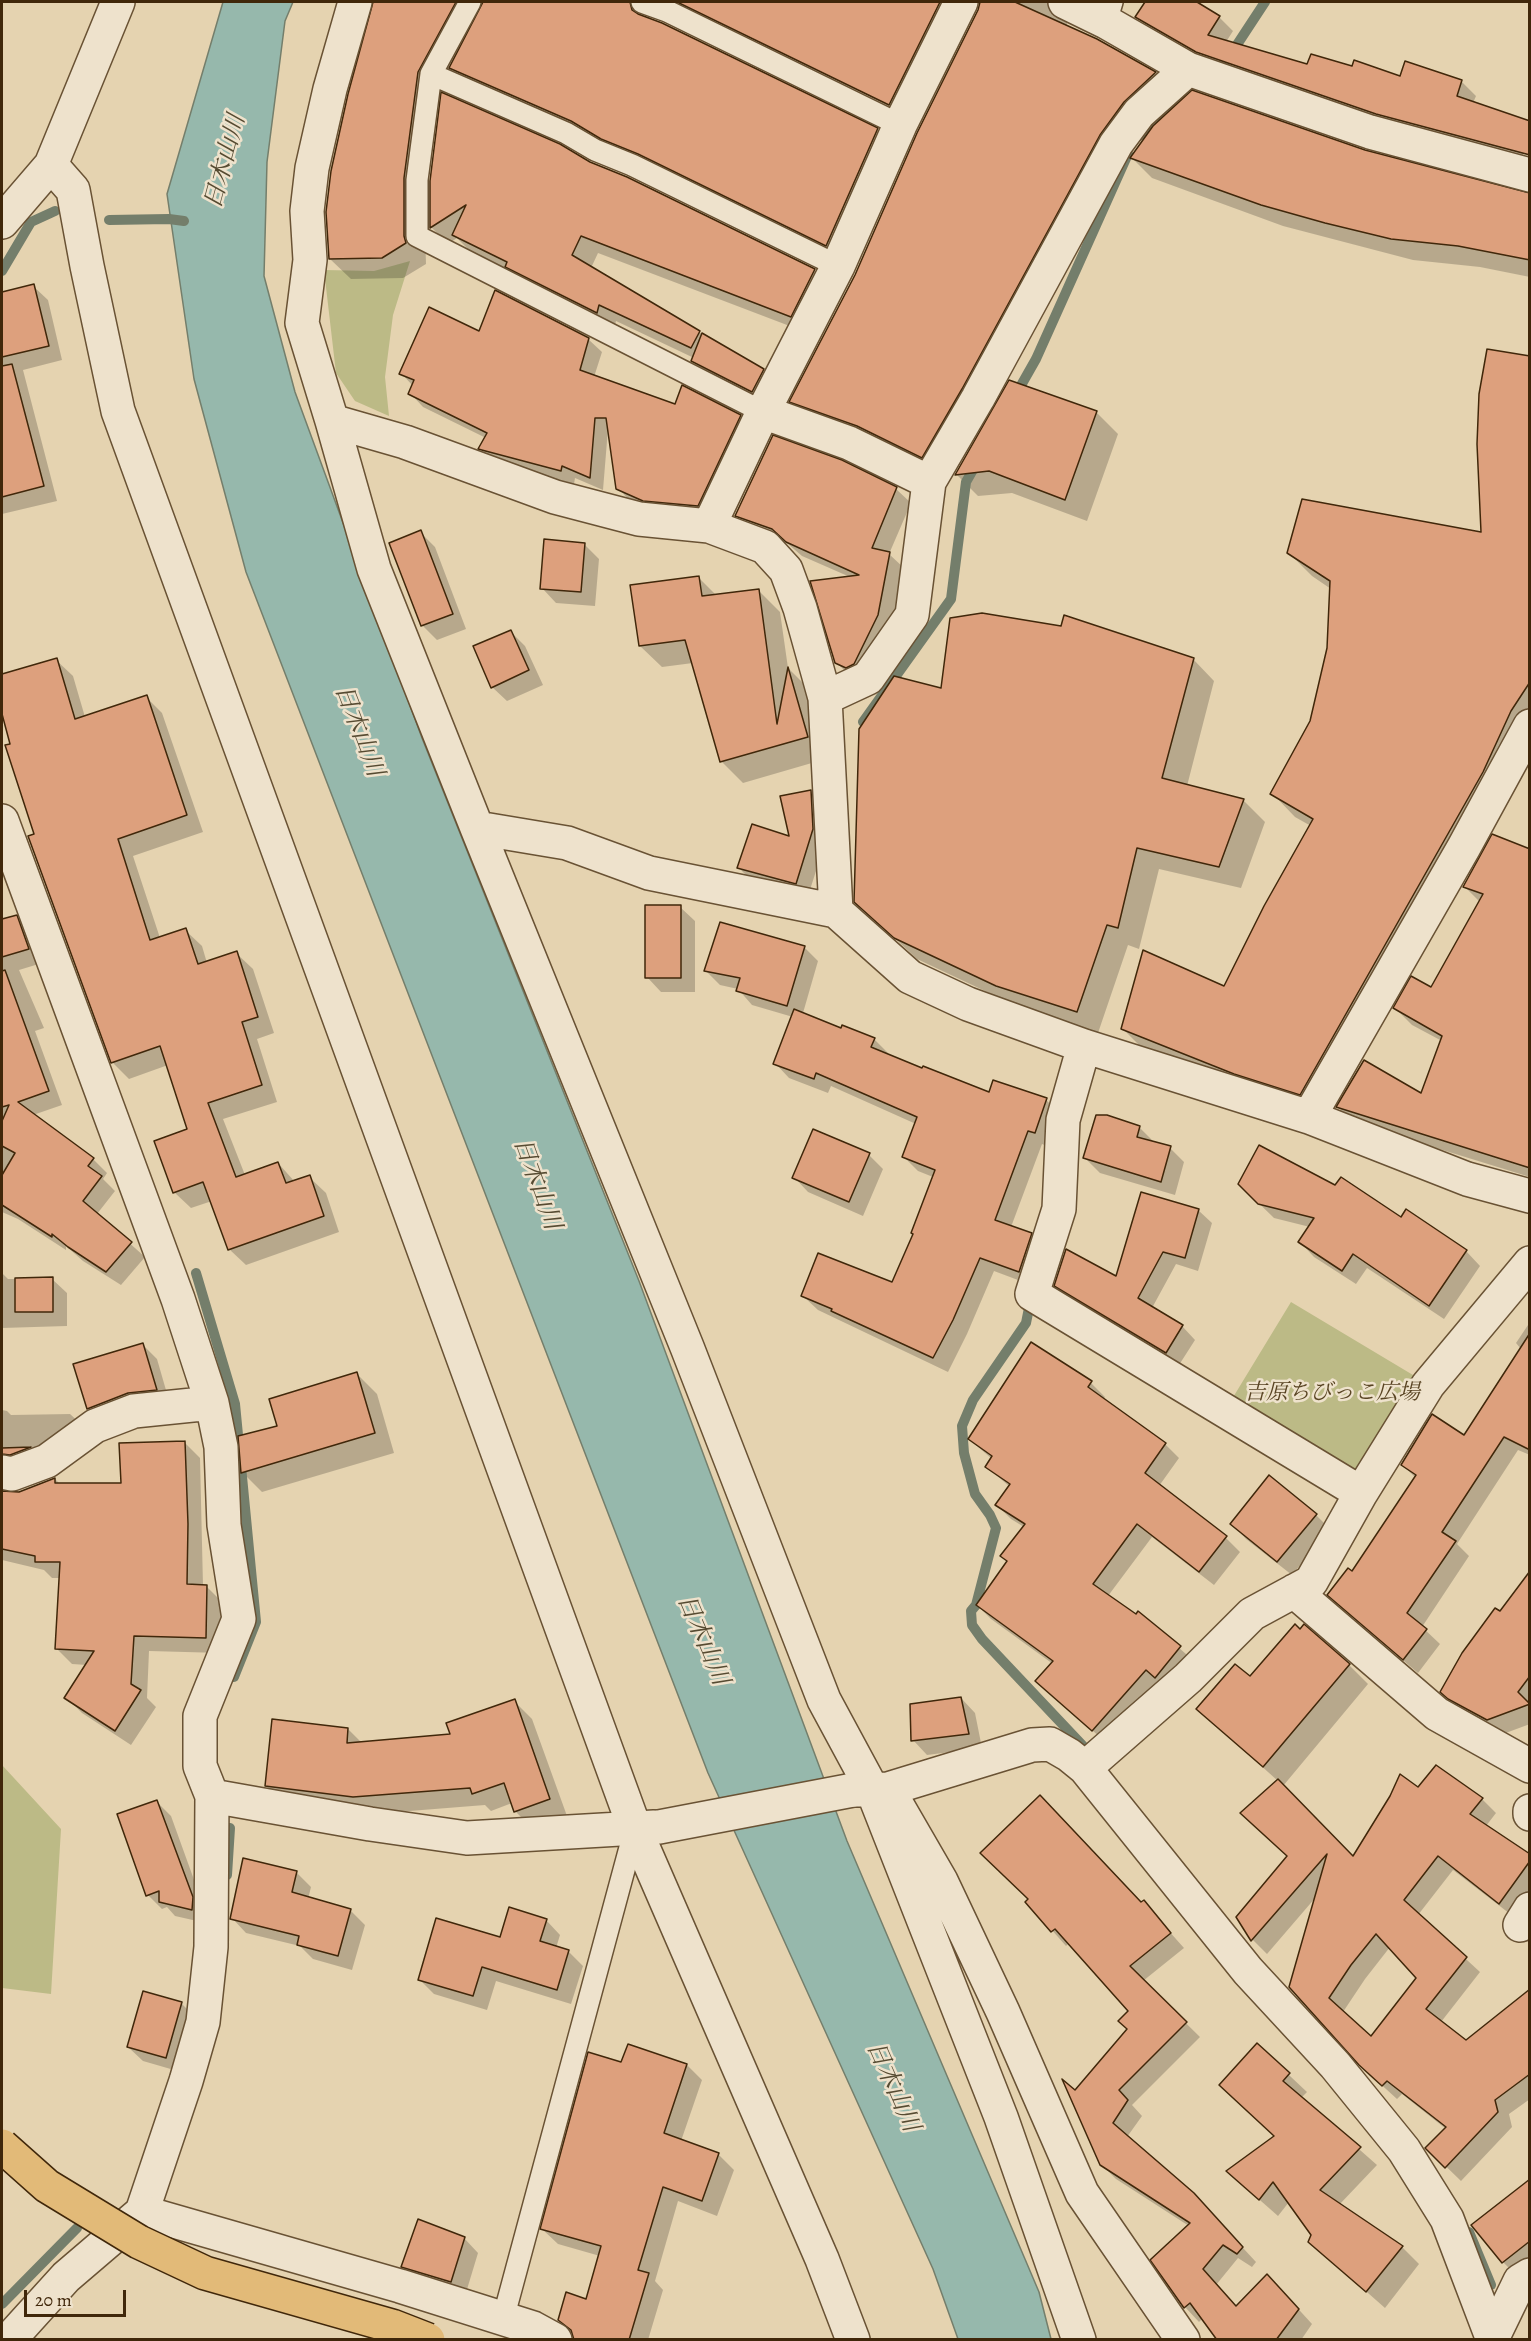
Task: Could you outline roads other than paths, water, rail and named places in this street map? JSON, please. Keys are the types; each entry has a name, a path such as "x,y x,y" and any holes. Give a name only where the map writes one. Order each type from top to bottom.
{"highway":[{"path":"2,2146 47,2186 139,2242 205,2273 392,2326 428,2340"}],"street":[{"path":"2,222 51,165 117,2"},
{"path":"355,2 312,168 307,211 310,260 302,323 374,568 687,1347 824,1700 871,1789 1001,2117 1079,2340"},
{"path":"709,526 763,412 838,266 900,125 962,2"},
{"path":"1065,2 1109,12 1188,69 1370,132 1530,175"},
{"path":"825,698 868,678 912,615 929,482 978,398 1116,144 1139,112 1188,69"},
{"path":"51,165 73,190 118,411 647,1828 853,2340"},
{"path":"763,412 849,443 929,482"},
{"path":"332,421 405,442 555,497 639,519 709,526 765,547 786,570 800,608 825,698 836,911"},
{"path":"1309,1118 1464,847 1530,726"},
{"path":"2,821 178,1299 212,1403 222,1447 224,1525 239,1619 200,1716 200,1766 212,1796 211,1947 203,2022 186,2081 142,2212 66,2277 9,2340"},
{"path":"477,828 567,843 649,873 836,911 910,977 968,1004 1084,1046 1309,1118 1467,1179 1530,1196"},
{"path":"1084,1046 1063,1120 1059,1209 1032,1294 1361,1493"},
{"path":"1085,1768 1188,1678 1252,1614 1311,1582 1361,1493 1428,1385 1530,1263"},
{"path":"2,1472 12,1474 47,1461 95,1426 134,1411 212,1403"},
{"path":"1294,1591 1437,1714 1530,1766"},
{"path":"212,1796 370,1824 467,1838 647,1828 871,1789 1032,1745 1050,1744 1070,1755 1085,1768 1248,1971 1335,2065 1404,2150 1447,2219 1493,2338"},
{"path":"871,1789 941,1881 1003,2012 1082,2193 1183,2340"},
{"path":"142,2212 400,2286 533,2328 555,2340"},
{"path":"1493,2338 1520,2281 1530,2275"}],"lane":[{"path":"470,2 431,74 418,170 417,236 763,412"},
{"path":"642,2 900,125"},
{"path":"431,74 566,133 595,150 632,165 838,266"},
{"path":"503,2319 647,1828"}],"water":[{"name":"日木山川","path":"223,2 293,2 285,21 267,162 264,276 295,392 422,738 639,1281 847,1841 1039,2292 1051,2339 958,2339 933,2269 708,1773 246,572 194,379 167,194"}],"waterway":[{"path":"1223,66 1265,2"},
{"path":"1139,136 1190,91"},
{"path":"1015,396 1036,359 1128,154"},
{"path":"2,271 31,222 55,211"},
{"path":"109,220 184,221"},
{"path":"863,722 951,599 966,482 978,461"},
{"path":"196,1273 235,1404 256,1622 234,1677"},
{"path":"1030,1303 1026,1323 973,1400 962,1426 964,1453 975,1494 996,1528 976,1605 971,1611 972,1625 982,1639 1083,1746"},
{"path":"227,1875 230,1828"},
{"path":"2,2304 77,2228"},
{"path":"1469,2232 1491,2285"}],"park label":[{"name":"吉原ちびっこ広場","path":"1332,1394"}]}
